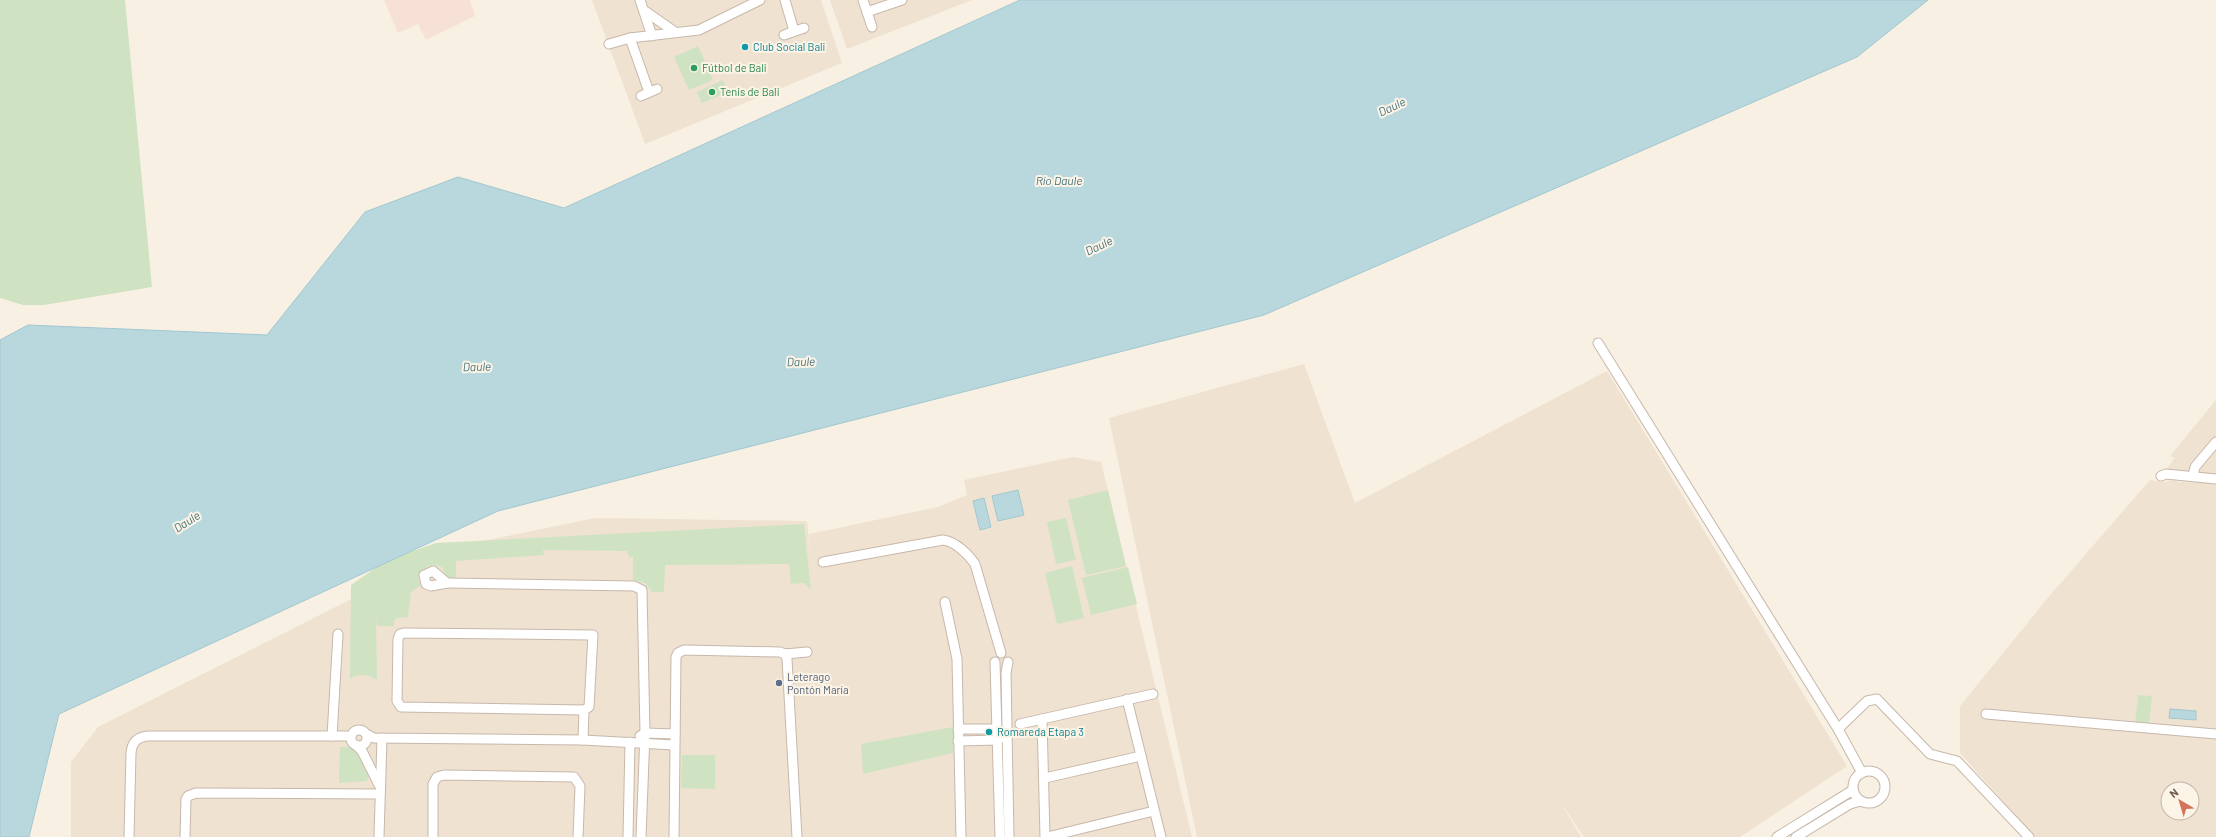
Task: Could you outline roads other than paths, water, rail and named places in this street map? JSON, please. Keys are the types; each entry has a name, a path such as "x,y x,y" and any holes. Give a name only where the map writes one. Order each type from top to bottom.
{"street":[{"path":"640,0 645,11 652,36"},
{"path":"609,44 630,38 707,28 760,0"},
{"path":"785,0 794,31"},
{"path":"863,0 872,27"},
{"path":"866,12 902,0"},
{"path":"645,11 675,32"},
{"path":"784,35 804,28"},
{"path":"630,38 649,92"},
{"path":"1598,343 1838,729 1862,773"},
{"path":"2193,476 2196,467 2216,442"},
{"path":"2161,476 2193,476 2216,479"},
{"path":"823,562 943,540 950,541 969,556 975,564 1001,653 1006,656 1008,662 1006,673 1009,837"},
{"path":"447,583 640,588 643,600 645,733 642,837"},
{"path":"945,602 957,659 961,837"},
{"path":"584,710 401,707 397,701 398,636 404,633 593,634 590,704 584,710 584,740"},
{"path":"332,736 338,634"},
{"path":"674,837 674,745 676,657 678,652 684,650 780,652 785,654 807,652"},
{"path":"1000,837 995,662 996,656 1001,653"},
{"path":"785,654 788,658 797,837"},
{"path":"995,662 1001,666 1008,662"},
{"path":"1020,724 1153,694"},
{"path":"1127,699 1161,837"},
{"path":"1838,729 1867,701 1877,699 1930,754 1958,761 2028,837"},
{"path":"1986,714 2216,734"},
{"path":"1042,719 1046,837 1154,810"},
{"path":"958,729 997,729 1007,734"},
{"path":"630,742 645,733 675,734"},
{"path":"958,741 998,740 1007,734"},
{"path":"129,837 131,747 138,738 148,736 332,736 362,738 584,740 674,745"},
{"path":"362,738 362,751 379,789"},
{"path":"362,738 379,789 379,837"},
{"path":"628,837 630,742"},
{"path":"1045,778 1141,756"},
{"path":"1796,837 1850,804 1861,801 1867,803 1880,799 1884,792 1885,784 1882,777 1876,772 1862,773 1853,783 1853,790 1861,801"},
{"path":"433,837 434,784 437,777 444,775 574,777 580,786 578,837"},
{"path":"185,837 186,799 188,796 196,793 379,789"},
{"path":"1777,837 1853,790"}],"water":[{"name":"Río Daule","path":"1020,0 1928,0 1857,57 1264,315 498,511 59,714 29,837 0,837 0,340 28,325 267,335 365,212 458,177 564,208"},
{"path":"1018,490 1024,515 998,521 992,496"},
{"path":"984,498 991,527 980,530 973,501"},
{"path":"2170,709 2196,711 2196,720 2169,718"}],"place":[{"name":"Club Social Bali","path":"745,47"},
{"name":"Fútbol de Bali","path":"694,68"},
{"name":"Tenis de Bali","path":"712,92"},
{"name":"Leterago Pontón María","path":"779,683"},
{"name":"Romareda Etapa 3","path":"989,732"}],"water label":[{"name":"Daule","path":"1392,107"},
{"name":"Daule","path":"1099,246"},
{"name":"Daule","path":"801,362"},
{"name":"Daule","path":"477,367"},
{"name":"Daule","path":"187,522"}]}
